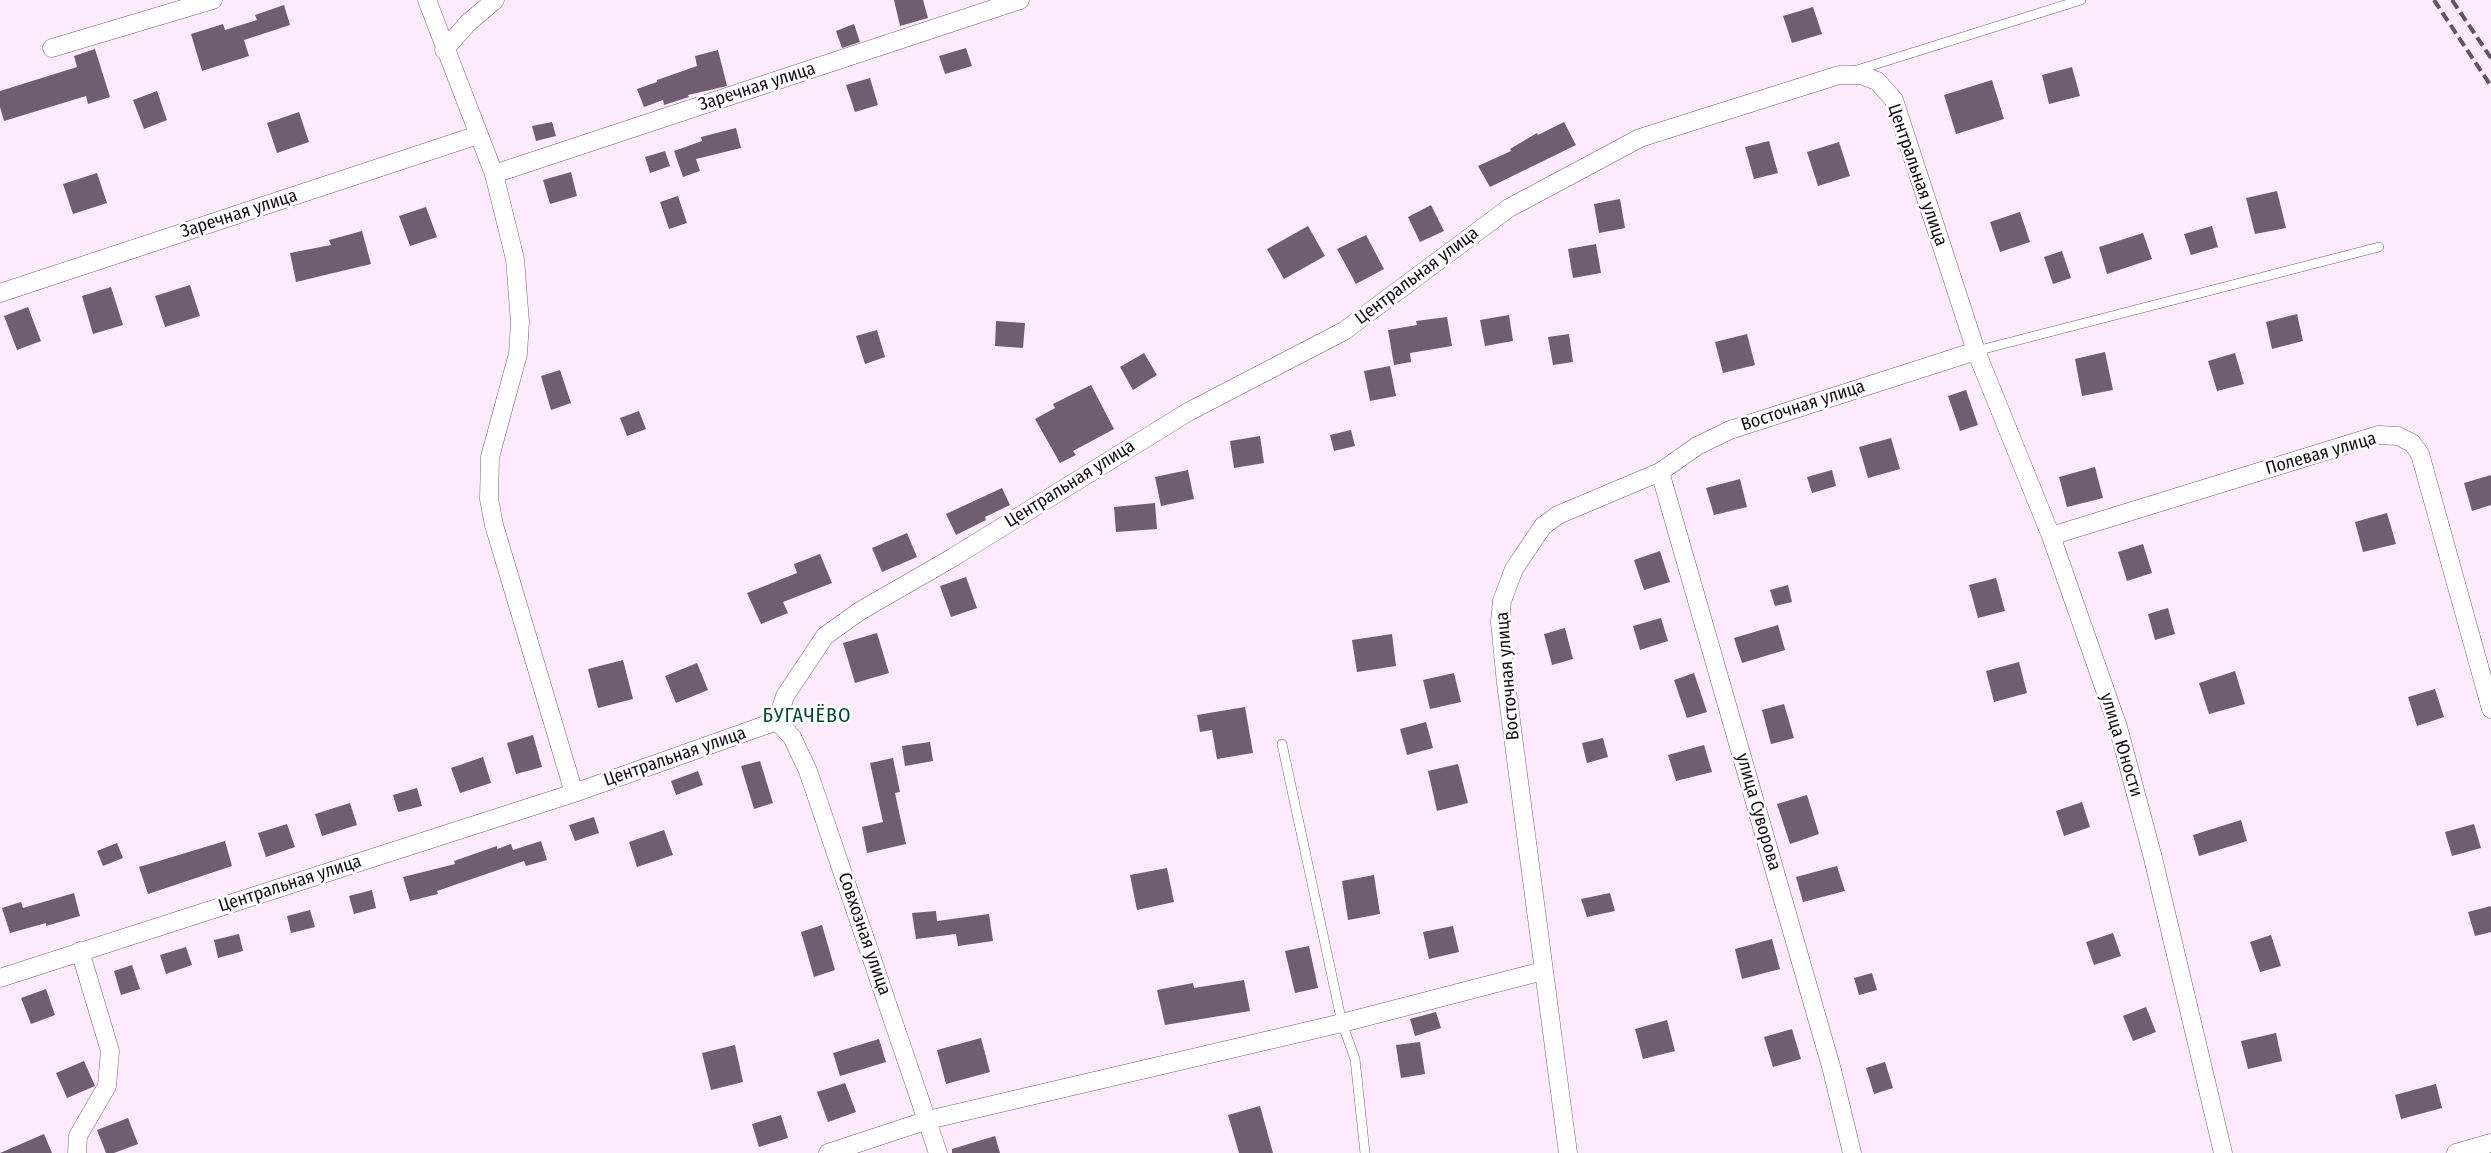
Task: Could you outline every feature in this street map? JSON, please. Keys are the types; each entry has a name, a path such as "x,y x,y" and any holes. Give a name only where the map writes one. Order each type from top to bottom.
{"street":[{"path":"52,48 213,0"},
{"path":"427,0 444,50 494,174 515,259 520,322 518,354 490,457 489,499 494,525 574,793"},
{"path":"444,50 468,23 495,0"},
{"name":"Заречная улица","path":"494,174 1020,0"},
{"name":"Центральная улица","path":"0,978 574,793 777,721 785,696 825,636 860,611 952,558 1188,412 1344,331 1509,208 1640,138 1839,75 1861,74 1877,81 1894,100 1976,351"},
{"name":"Заречная улица","path":"0,293 478,134"},
{"name":"Восточная улица","path":"1568,1153 1542,971 1500,622 1502,601 1514,570 1543,526 1558,515 1660,472 1696,446 1730,430 1976,351"},
{"name":"улица Юности","path":"1976,351 2050,536 2118,727 2153,858 2223,1153"},
{"name":"Полевая улица","path":"2050,536 2378,436 2398,436 2412,443 2420,454 2491,709"},
{"name":"улица Суворова","path":"1660,472 1829,1060 1852,1153"},
{"name":"Совхозная улица","path":"777,721 792,737 808,771 938,1153"},
{"path":"77,1153 78,1136 107,1086 110,1051 80,951"},
{"path":"828,1153 928,1120 1342,1024 1542,971"},
{"path":"2456,1153 2491,1143"}],"lane":[{"path":"1839,75 2081,0"},
{"path":"1976,351 2379,247"},
{"path":"1282,744 1342,1024 1355,1059 1366,1153"}],"building":[{"path":"894,0 923,0 928,18 900,26"},
{"path":"284,5 290,25 244,40 249,56 202,71 191,34 223,24 225,30 257,20 255,15"},
{"path":"1813,7 1822,34 1792,43 1783,16"},
{"path":"854,24 860,42 842,48 836,31"},
{"path":"966,48 972,66 945,74 939,56"},
{"path":"95,49 110,97 88,104 86,96 4,121 0,107 0,91 77,67 74,56"},
{"path":"718,50 727,86 688,95 689,97 664,105 663,100 644,107 637,89 697,66 695,56"},
{"path":"2072,67 2080,96 2049,104 2042,75"},
{"path":"870,78 878,105 855,112 846,85"},
{"path":"1992,80 2004,119 1956,134 1944,95"},
{"path":"157,91 167,120 144,129 133,100"},
{"path":"299,112 309,142 277,153 267,123"},
{"path":"552,122 556,136 536,141 532,126"},
{"path":"1564,122 1576,145 1490,187 1478,166 1511,151 1510,149 1537,133 1538,135"},
{"path":"736,128 741,148 696,159 700,171 683,177 674,151 702,141 701,137"},
{"path":"1769,141 1778,173 1754,179 1745,147"},
{"path":"1839,142 1850,176 1818,186 1807,152"},
{"path":"665,151 670,166 650,173 645,157"},
{"path":"571,172 577,196 550,204 543,180"},
{"path":"97,173 107,203 73,214 63,184"},
{"path":"2277,191 2286,228 2255,234 2246,198"},
{"path":"678,196 687,223 669,229 660,202"},
{"path":"1620,199 1625,228 1599,233 1594,204"},
{"path":"1431,205 1444,231 1420,242 1408,217"},
{"path":"426,207 437,237 410,246 399,216"},
{"path":"2020,212 2030,242 2000,252 1990,222"},
{"path":"1308,226 1325,256 1284,279 1267,249"},
{"path":"2212,226 2218,247 2191,255 2184,234"},
{"path":"362,231 371,264 296,282 290,253 331,245 329,240"},
{"path":"2143,233 2152,259 2107,274 2099,247"},
{"path":"1366,235 1384,269 1356,284 1337,249"},
{"path":"1596,244 1601,273 1573,278 1568,249"},
{"path":"2062,251 2071,278 2053,284 2044,257"},
{"path":"190,285 200,316 165,327 155,296"},
{"path":"111,287 123,325 93,334 82,296"},
{"path":"28,307 41,341 17,350 4,316"},
{"path":"2297,314 2303,341 2272,349 2266,322"},
{"path":"1509,315 1513,341 1485,346 1480,320"},
{"path":"1447,317 1452,346 1410,353 1411,362 1394,365 1388,330 1417,325 1416,321"},
{"path":"996,321 1025,323 1023,348 995,346"},
{"path":"877,330 885,357 865,364 856,336"},
{"path":"1569,334 1573,362 1553,365 1548,337"},
{"path":"1747,334 1755,365 1723,373 1715,342"},
{"path":"2105,352 2113,390 2082,396 2075,359"},
{"path":"1144,353 1157,375 1133,390 1120,367"},
{"path":"2235,353 2244,384 2217,391 2208,361"},
{"path":"1390,366 1396,396 1370,401 1364,371"},
{"path":"560,370 571,403 551,410 541,376"},
{"path":"1091,385 1114,429 1073,451 1076,455 1060,463 1035,419 1055,408 1053,404"},
{"path":"1966,390 1978,425 1960,431 1948,396"},
{"path":"639,411 646,429 627,436 620,418"},
{"path":"1351,430 1355,446 1334,451 1330,435"},
{"path":"1260,436 1264,463 1234,468 1230,441"},
{"path":"1891,438 1900,469 1868,478 1859,447"},
{"path":"2095,467 2103,498 2067,507 2059,477"},
{"path":"1188,470 1194,499 1161,506 1155,477"},
{"path":"1832,470 1836,486 1812,493 1807,477"},
{"path":"2491,475 2491,505 2472,511 2464,483"},
{"path":"1740,479 1747,507 1714,515 1706,488"},
{"path":"1002,488 1010,505 985,517 986,520 956,535 946,514"},
{"path":"1155,503 1157,529 1116,532 1114,507"},
{"path":"2387,513 2396,544 2363,552 2355,522"},
{"path":"907,533 917,557 882,572 872,548"},
{"path":"2143,544 2152,573 2127,581 2118,552"},
{"path":"1660,551 1670,582 1644,590 1634,560"},
{"path":"820,554 832,583 783,602 788,613 761,624 747,593 797,573 794,564"},
{"path":"966,577 977,608 951,617 940,586"},
{"path":"1996,578 2005,611 1978,618 1969,585"},
{"path":"1788,585 1792,602 1775,606 1770,590"},
{"path":"2168,608 2175,634 2155,640 2148,614"},
{"path":"1661,618 1668,641 1640,650 1633,626"},
{"path":"1778,625 1785,650 1742,663 1734,638"},
{"path":"1565,628 1573,659 1552,665 1544,634"},
{"path":"877,633 889,673 855,683 843,643"},
{"path":"1392,634 1396,666 1357,672 1352,640"},
{"path":"623,660 633,699 598,708 588,669"},
{"path":"2019,662 2027,693 1994,702 1986,671"},
{"path":"697,663 708,690 676,703 665,676"},
{"path":"2235,671 2245,704 2209,714 2199,683"},
{"path":"1454,673 1461,702 1430,709 1423,680"},
{"path":"1694,673 1707,712 1687,718 1674,680"},
{"path":"2435,689 2444,717 2417,726 2408,697"},
{"path":"1784,704 1794,738 1771,744 1762,710"},
{"path":"1245,707 1253,753 1217,759 1212,730 1200,732 1197,715"},
{"path":"1426,722 1433,748 1407,755 1400,729"},
{"path":"533,735 542,767 516,774 507,743"},
{"path":"1603,738 1608,757 1587,763 1582,743"},
{"path":"930,742 933,761 905,766 902,746"},
{"path":"1704,745 1712,772 1676,781 1668,755"},
{"path":"483,757 491,783 460,793 451,768"},
{"path":"893,758 900,792 895,793 906,844 867,853 862,827 883,822 870,763"},
{"path":"760,761 773,803 754,809 741,766"},
{"path":"1458,764 1468,803 1437,811 1428,771"},
{"path":"698,771 703,785 676,795 671,781"},
{"path":"417,788 422,806 398,812 393,795"},
{"path":"1807,795 1819,834 1790,844 1777,804"},
{"path":"2082,802 2090,827 2064,836 2056,811"},
{"path":"350,803 357,825 322,836 315,814"},
{"path":"594,817 599,833 575,841 569,825"},
{"path":"2241,820 2247,841 2199,856 2193,835"},
{"path":"287,824 295,847 266,857 258,833"},
{"path":"2474,824 2481,848 2452,856 2445,832"},
{"path":"664,830 673,855 637,867 629,842"},
{"path":"225,841 232,866 148,894 139,867"},
{"path":"541,841 547,860 526,866 524,861 437,891 438,894 410,901 403,877 455,864 454,861 497,846 497,849 511,844 513,850"},
{"path":"117,843 123,858 103,866 97,851"},
{"path":"1837,866 1845,891 1803,902 1796,877"},
{"path":"1167,868 1174,902 1137,910 1130,875"},
{"path":"1374,875 1380,914 1348,920 1342,881"},
{"path":"372,890 376,908 354,914 349,896"},
{"path":"74,893 80,916 46,926 46,923 10,933 2,908 21,902 23,908"},
{"path":"1610,893 1615,911 1587,917 1581,899"},
{"path":"2491,906 2491,932 2475,936 2468,912"},
{"path":"310,910 315,927 291,933 287,916"},
{"path":"936,911 937,921 989,914 993,941 958,946 956,934 916,939 912,913"},
{"path":"822,925 835,970 814,977 801,932"},
{"path":"1453,926 1459,952 1429,959 1423,932"},
{"path":"2113,933 2121,956 2094,965 2086,942"},
{"path":"239,934 243,951 218,958 214,940"},
{"path":"2271,935 2281,966 2260,972 2250,942"},
{"path":"1772,939 1780,969 1742,979 1735,949"},
{"path":"1309,946 1318,988 1295,993 1285,951"},
{"path":"186,947 192,965 166,974 160,955"},
{"path":"132,965 140,989 121,995 114,971"},
{"path":"1872,973 1877,990 1859,995 1854,978"},
{"path":"1244,980 1250,1011 1165,1025 1157,990 1193,983 1194,988"},
{"path":"46,989 55,1015 31,1024 21,998"},
{"path":"2146,1007 2156,1032 2133,1041 2123,1016"},
{"path":"1436,1012 1441,1028 1415,1036 1410,1019"},
{"path":"1667,1020 1675,1051 1643,1059 1635,1029"},
{"path":"1792,1029 1801,1059 1773,1067 1764,1037"},
{"path":"2276,1033 2282,1061 2248,1069 2241,1041"},
{"path":"981,1038 990,1072 946,1084 937,1050"},
{"path":"879,1039 886,1062 840,1076 833,1053"},
{"path":"1420,1042 1425,1074 1401,1078 1396,1045"},
{"path":"735,1045 743,1082 711,1090 702,1053"},
{"path":"84,1061 95,1086 67,1098 56,1073"},
{"path":"1885,1062 1893,1088 1874,1094 1866,1068"},
{"path":"845,1083 856,1112 828,1122 817,1092"},
{"path":"2436,1084 2442,1108 2401,1119 2395,1095"},
{"path":"1260,1106 1273,1153 1239,1153 1228,1115"},
{"path":"781,1115 788,1138 759,1147 752,1124"},
{"path":"128,1118 138,1144 114,1153 106,1153 97,1130"},
{"path":"44,1134 52,1153 0,1153"},
{"path":"995,1136 1000,1153 952,1153 952,1149"}],"railway":[{"path":"2434,0 2491,86"},
{"path":"2452,0 2491,58"}],"district":[{"name":"БУГАЧЁВО","path":"807,716"}]}
